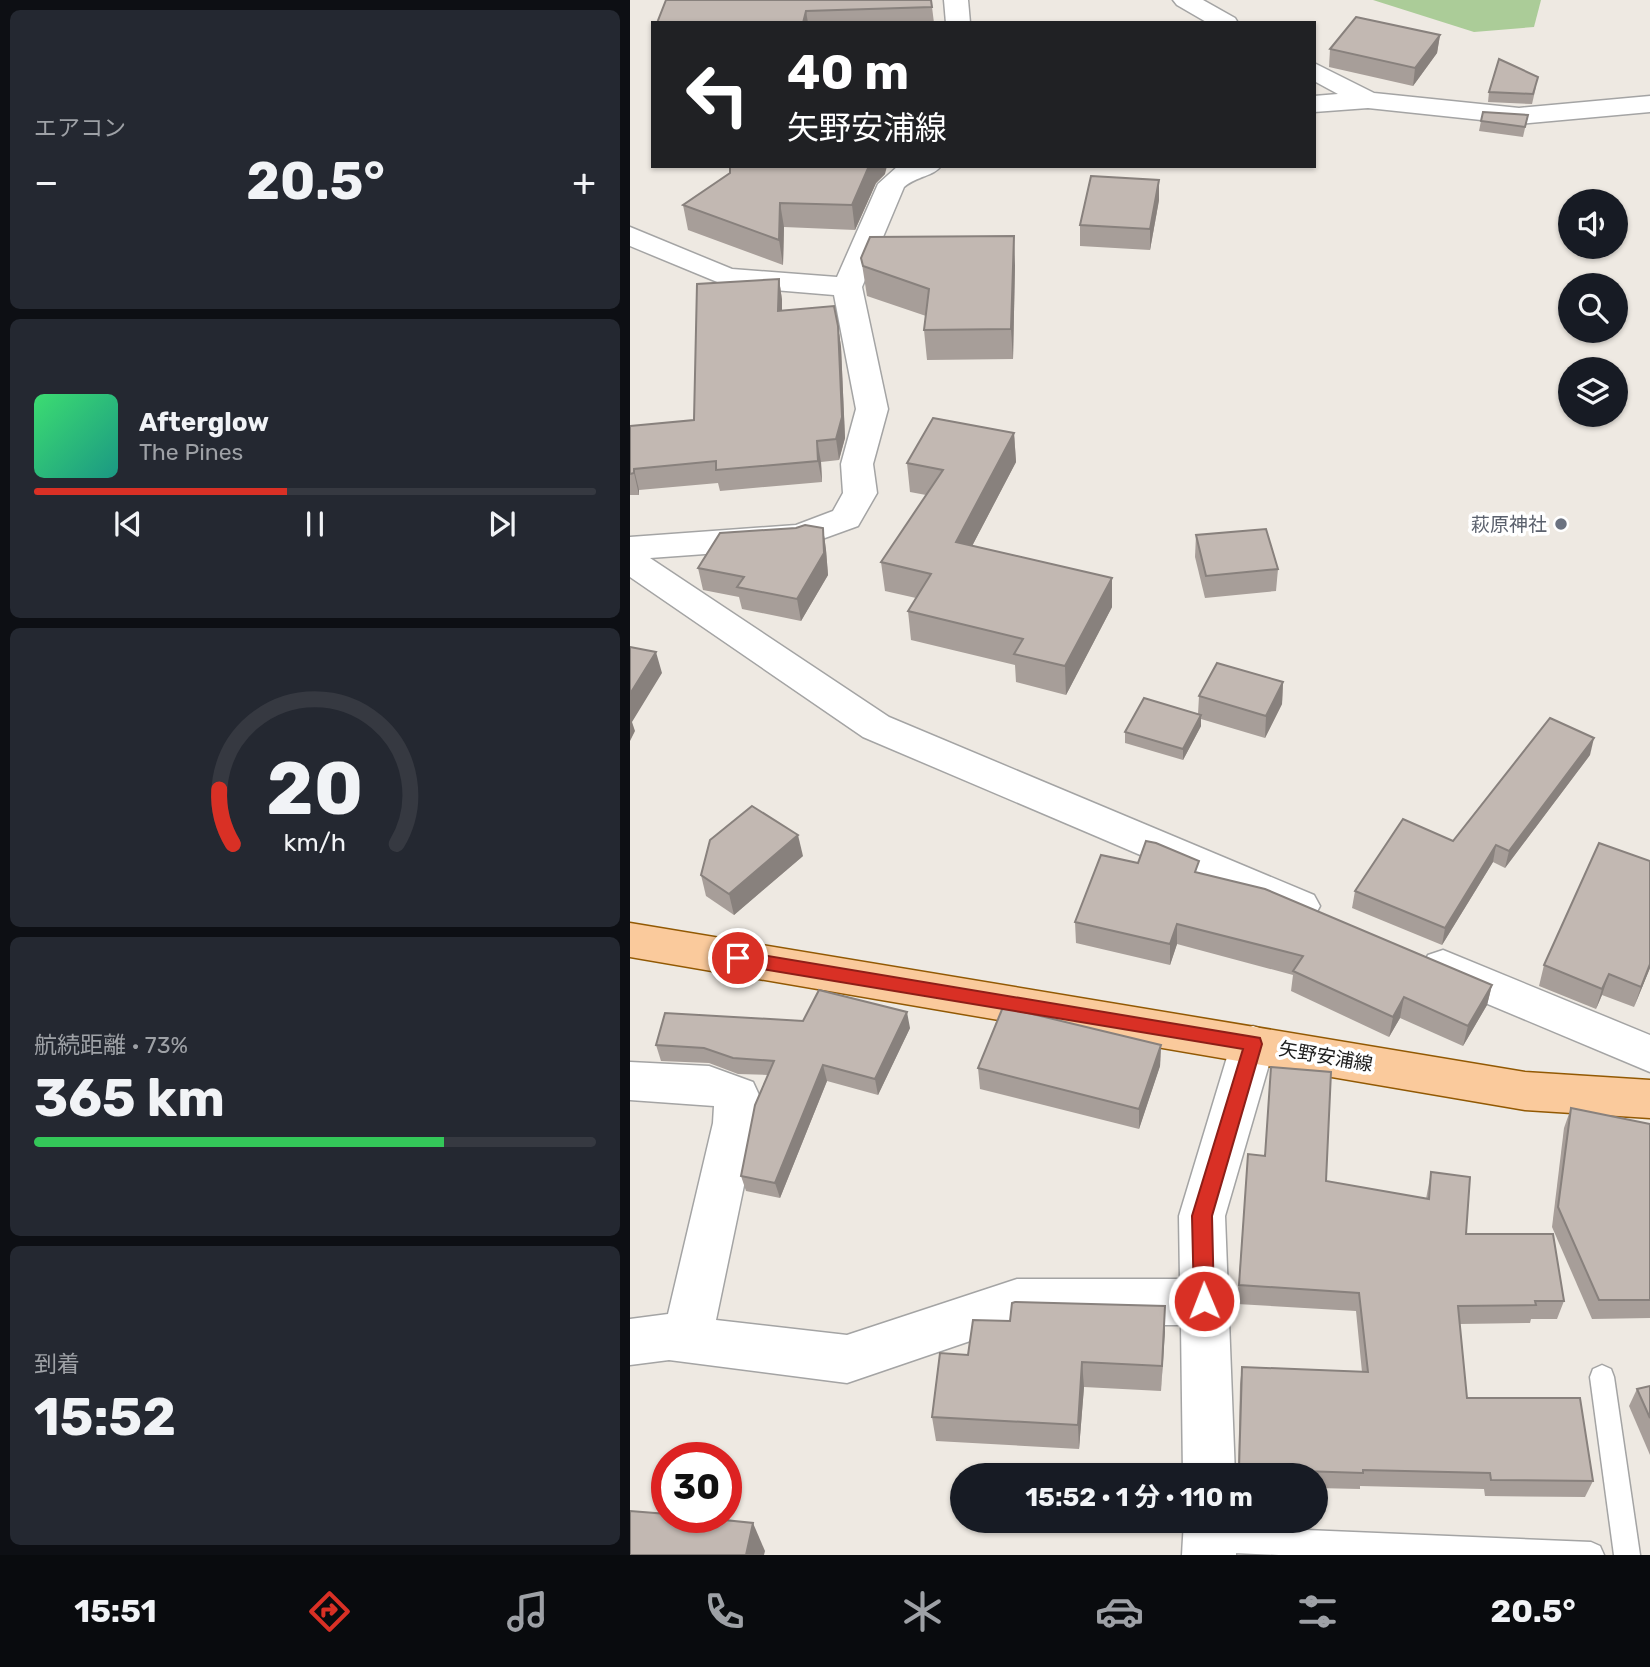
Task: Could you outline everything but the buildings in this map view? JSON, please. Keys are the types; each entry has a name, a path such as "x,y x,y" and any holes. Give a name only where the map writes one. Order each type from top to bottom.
{"main road":[{"name":"矢野安浦線","path":"630,940 1525,1091 1650,1099"}],"street":[{"path":"956,0 957,21"},
{"path":"1185,0 1222,21"},
{"path":"1316,72 1368,100"},
{"path":"1316,104 1368,100 1519,116 1650,104"},
{"path":"630,548 800,536 846,518 860,493 856,464 873,410 846,286 892,184 904,173 921,168"},
{"path":"630,236 727,278 846,286"},
{"path":"630,561 876,727 1328,918"},
{"path":"1405,951 1650,1054"},
{"path":"1209,1463 1202,1216 1253,1044"},
{"path":"630,1081 709,1085 737,1095 735,1123 687,1339"},
{"path":"630,1342 669,1337 847,1359 1017,1302 1204,1301"}],"lane":[{"path":"1602,1377 1627,1555"},
{"path":"1210,1538 1591,1555"}],"green space":[{"path":"1373,0 1541,0 1534,27 1474,32"}],"place":[{"name":"萩原神社","path":"1561,524"}],"route":[{"path":"738,958 1253,1044 1202,1216 1204,1301"}]}
